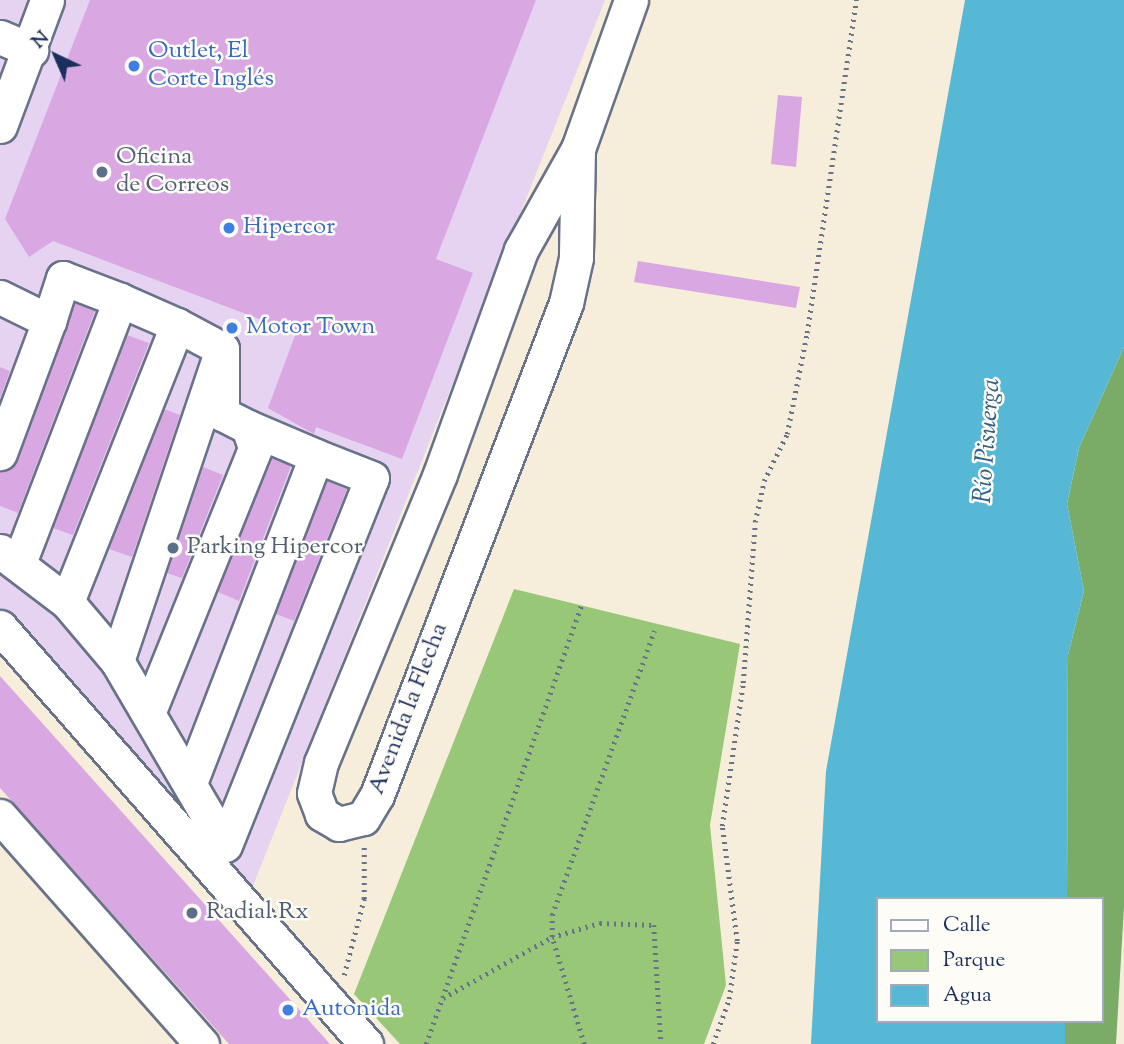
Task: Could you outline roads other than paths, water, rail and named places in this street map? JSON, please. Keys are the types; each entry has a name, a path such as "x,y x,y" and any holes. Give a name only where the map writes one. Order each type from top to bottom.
{"street":[{"path":"3,108 30,50 47,0"},
{"name":"Avenida la Flecha","path":"578,149 576,258 566,303 363,818 339,824 322,814 315,782 440,474 521,250 578,149 631,0"},
{"path":"0,37 30,50"},
{"path":"0,453 63,278 177,325 222,349"},
{"path":"0,297 48,321"},
{"path":"120,300 9,557 67,602 117,661 149,711 225,845 372,478 222,414 222,349"},
{"path":"67,602 177,325"},
{"path":"117,661 222,349"},
{"path":"149,711 255,448 248,427"},
{"path":"190,783 316,456"},
{"path":"0,627 366,1044"},
{"path":"0,816 202,1044"}],"water":[{"name":"Río Pisuerga","path":"965,0 1124,0 1124,347 1079,448 1067,504 1084,591 1068,655 1067,897 876,897 876,1023 1065,1023 1065,1044 811,1044 826,771"}],"place":[{"name":"Outlet, El Corte Inglés","path":"134,66"},
{"name":"Oficina de Correos","path":"102,172"},
{"name":"Hipercor","path":"229,228"},
{"name":"Motor Town","path":"232,328"},
{"name":"Parking Hipercor","path":"173,548"},
{"name":"Radial.Rx","path":"192,913"},
{"name":"Autonida","path":"288,1010"}]}
